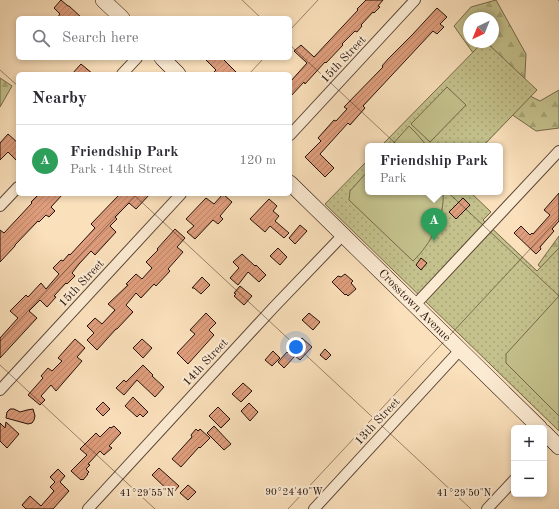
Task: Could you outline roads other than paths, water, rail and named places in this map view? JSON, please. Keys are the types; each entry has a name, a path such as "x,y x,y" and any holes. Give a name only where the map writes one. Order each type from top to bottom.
{"street":[{"path":"103,0 120,16"},
{"name":"15th Street","path":"292,133 415,0"},
{"path":"124,72 135,60"},
{"path":"164,60 176,72"},
{"path":"415,305 559,151"},
{"name":"Crosstown Avenue","path":"292,185 537,425"},
{"path":"0,206 16,189"},
{"name":"15th Street","path":"0,390 179,196"},
{"name":"14th Street","path":"88,509 273,308 343,235"},
{"name":"13th Street","path":"314,509 460,350"},
{"path":"487,509 511,483"}],"place":[{"name":"Friendship Park","path":"434,241"}]}
